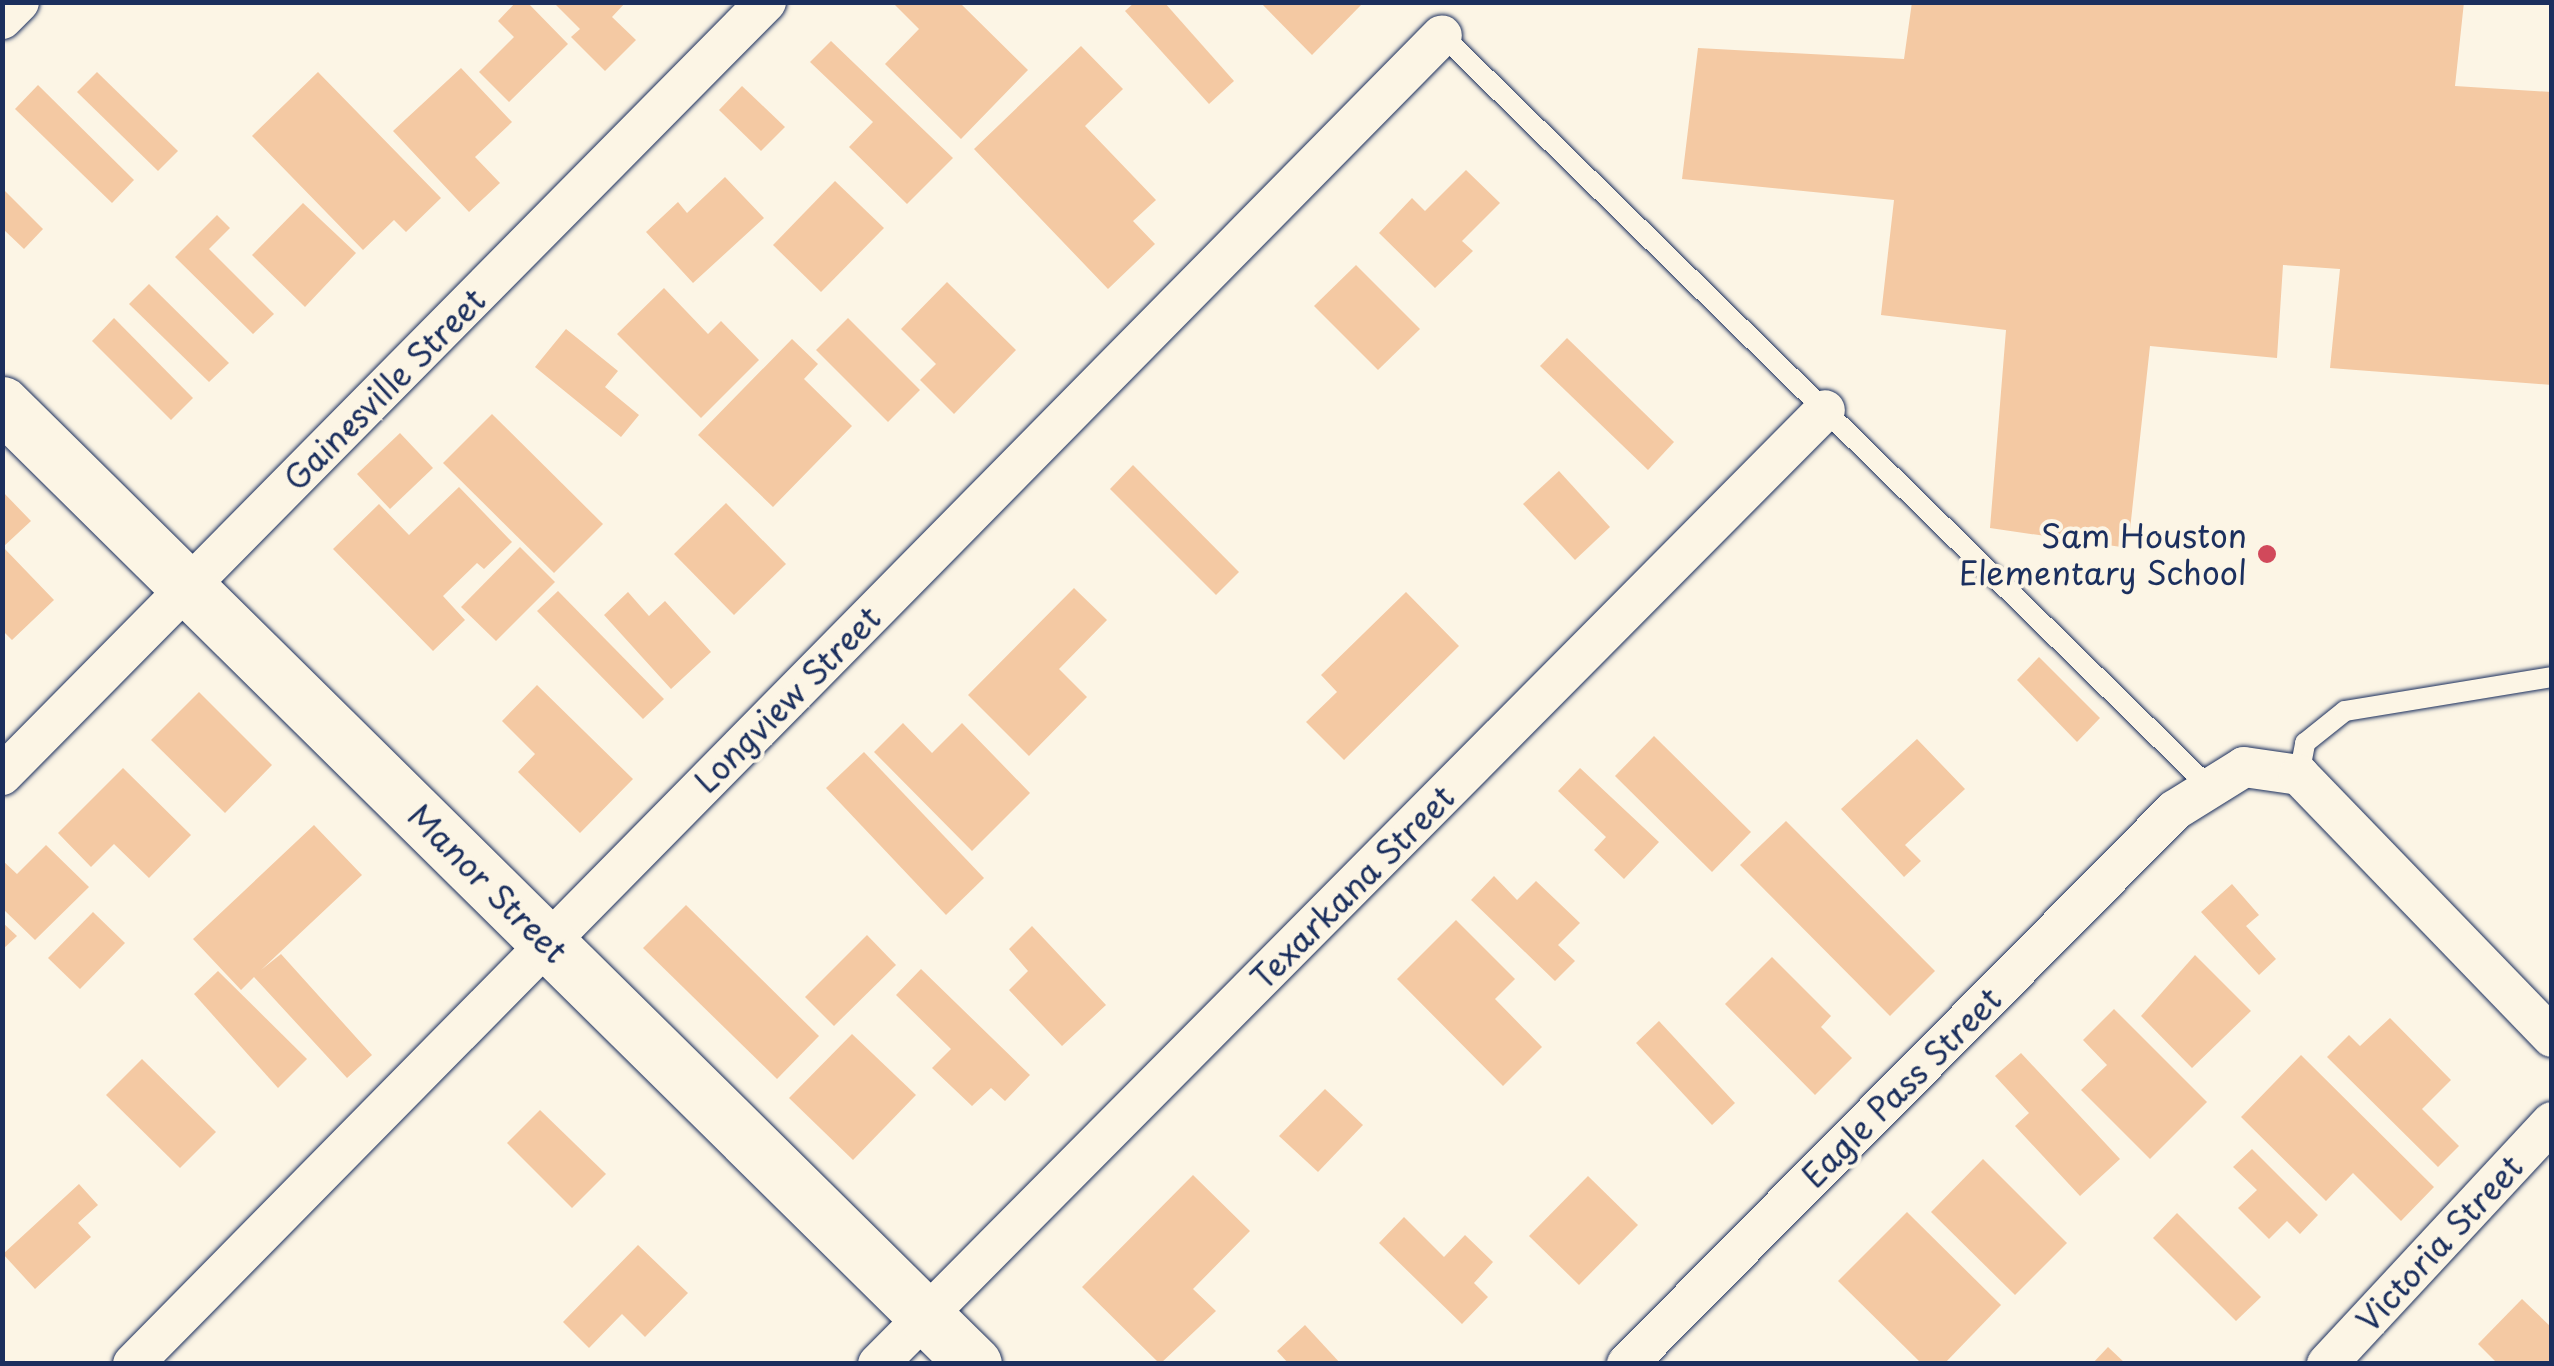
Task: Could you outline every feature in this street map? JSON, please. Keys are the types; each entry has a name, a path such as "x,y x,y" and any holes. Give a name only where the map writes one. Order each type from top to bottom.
{"street":[{"path":"2,19 19,2"},
{"name":"Gainesville Street","path":"2,775 766,2"},
{"name":"Longview Street","path":"133,1364 1442,34"},
{"name":"Manor Street","path":"2,404 974,1364"},
{"name":"Texarkana Street","path":"878,1364 1825,410"},
{"name":"Eagle Pass Street","path":"1627,1364 2175,810 2244,767 2298,774"},
{"path":"2298,774 2552,1037"},
{"name":"Victoria Street","path":"2328,1364 2552,1122"}],"lane":[{"path":"1442,34 2210,788"},
{"path":"2298,774 2305,743 2345,711 2552,677"}],"building":[{"path":"516,2 527,2 568,44 509,102 479,72 514,37 498,21"},
{"path":"553,2 626,2 612,17 636,40 605,71 571,37 580,29"},
{"path":"892,2 959,2 1028,70 961,139 885,64 919,29"},
{"path":"1135,2 1164,2 1234,81 1209,104 1125,11"},
{"path":"1260,2 1364,2 1312,55"},
{"path":"1912,2 2464,2 2455,86 2552,92 2552,385 2330,368 2340,269 2283,265 2277,358 2150,346 2128,548 1990,528 2006,330 1881,315 1894,200 1682,179 1698,48 1904,59"},
{"path":"831,41 953,158 907,204 849,147 873,122 810,62"},
{"path":"1081,46 1123,89 1085,126 1156,200 1133,221 1155,244 1108,289 974,149"},
{"path":"461,68 512,122 475,157 500,183 469,212 393,131"},
{"path":"97,72 178,151 158,171 77,92"},
{"path":"318,72 441,198 406,232 394,220 363,250 252,136"},
{"path":"38,85 134,180 112,203 15,109"},
{"path":"742,86 785,127 761,151 719,110"},
{"path":"1466,170 1500,203 1462,241 1473,251 1435,288 1379,233 1412,198 1425,211"},
{"path":"725,177 764,218 693,283 646,232 678,202 687,213"},
{"path":"835,181 884,228 821,292 773,245"},
{"path":"2,188 43,229 24,249 2,228"},
{"path":"303,203 356,253 305,307 252,255"},
{"path":"217,215 230,228 209,249 274,314 253,334 175,257"},
{"path":"1356,265 1420,329 1378,370 1314,306"},
{"path":"947,282 1016,350 954,414 920,380 936,364 901,329"},
{"path":"149,284 229,363 209,382 129,304"},
{"path":"664,288 708,334 721,321 759,360 701,418 617,334"},
{"path":"114,318 193,398 171,420 92,341"},
{"path":"848,318 920,390 888,422 816,350"},
{"path":"566,329 618,371 605,387 639,415 621,437 535,367"},
{"path":"1567,338 1674,442 1648,470 1540,366"},
{"path":"792,339 818,364 804,379 852,426 773,507 698,435"},
{"path":"492,414 603,524 554,573 443,463"},
{"path":"400,433 433,468 390,509 357,474"},
{"path":"1133,465 1239,572 1216,595 1110,489"},
{"path":"1559,471 1610,527 1575,560 1523,504"},
{"path":"459,487 512,542 484,569 477,563 443,596 465,620 433,651 333,549 379,504 409,535"},
{"path":"2,491 31,521 3,547 54,600 12,640 2,630"},
{"path":"726,503 786,564 734,615 674,554"},
{"path":"520,547 555,582 496,641 461,607"},
{"path":"1074,588 1107,620 1059,669 1087,697 1029,756 968,695"},
{"path":"558,591 664,699 643,719 537,611"},
{"path":"628,592 649,616 665,601 711,652 671,689 604,615"},
{"path":"1406,592 1459,646 1344,760 1306,722 1337,692 1321,675"},
{"path":"2039,657 2100,718 2077,742 2017,680"},
{"path":"537,685 633,779 580,833 518,772 535,754 502,721"},
{"path":"199,692 272,765 225,813 151,740"},
{"path":"903,723 932,753 962,723 1030,793 972,851 874,752"},
{"path":"1654,736 1751,832 1712,872 1615,776"},
{"path":"1917,739 1965,789 1905,845 1921,861 1904,877 1841,809"},
{"path":"864,752 984,878 946,915 826,788"},
{"path":"123,768 191,835 149,878 114,844 91,867 58,833"},
{"path":"1580,768 1659,842 1624,879 1594,850 1606,837 1558,791"},
{"path":"1786,821 1935,971 1890,1016 1740,865"},
{"path":"314,825 362,875 261,970 281,954 372,1055 347,1078 254,977 241,990 193,939"},
{"path":"46,845 89,887 35,940 2,908 2,860 17,874"},
{"path":"1494,876 1517,900 1536,881 1580,923 1558,945 1575,961 1555,981 1471,900"},
{"path":"2232,884 2259,915 2246,926 2276,959 2259,975 2201,912"},
{"path":"686,905 819,1036 777,1079 643,948"},
{"path":"93,912 125,943 80,989 48,958"},
{"path":"1456,920 1515,979 1495,999 1542,1047 1503,1086 1397,979"},
{"path":"2,922 17,936 2,950"},
{"path":"1032,926 1106,1005 1062,1046 1009,990 1028,971 1009,949"},
{"path":"867,935 896,965 834,1026 805,997"},
{"path":"2195,955 2251,1011 2192,1068 2141,1016"},
{"path":"1772,957 1831,1016 1821,1027 1852,1058 1815,1095 1725,1004"},
{"path":"921,969 1030,1075 1005,1101 991,1088 972,1106 932,1068 951,1049 896,995"},
{"path":"218,971 307,1059 278,1088 194,994"},
{"path":"2114,1009 2207,1102 2150,1159 2081,1090 2107,1065 2083,1040"},
{"path":"2390,1018 2451,1080 2422,1109 2459,1146 2438,1167 2327,1057 2349,1035 2360,1046"},
{"path":"1659,1021 1735,1103 1712,1125 1636,1043"},
{"path":"852,1034 916,1095 853,1160 789,1098"},
{"path":"2021,1053 2120,1159 2080,1196 2015,1126 2029,1113 1995,1076"},
{"path":"2301,1055 2434,1187 2401,1221 2353,1173 2326,1201 2241,1117"},
{"path":"142,1059 216,1132 180,1168 106,1095"},
{"path":"1325,1089 1363,1125 1318,1172 1279,1136"},
{"path":"540,1110 606,1174 572,1208 507,1143"},
{"path":"2252,1149 2318,1215 2300,1234 2287,1221 2269,1239 2238,1208 2257,1190 2233,1167"},
{"path":"1983,1159 2067,1243 2015,1295 1931,1212"},
{"path":"1193,1175 1250,1231 1193,1289 1216,1311 1160,1364 1082,1287"},
{"path":"1588,1176 1638,1225 1579,1285 1529,1236"},
{"path":"79,1184 98,1205 78,1223 91,1237 35,1289 3,1254"},
{"path":"1907,1212 2001,1305 1944,1364 1922,1364 1838,1281"},
{"path":"2177,1213 2261,1297 2236,1321 2153,1238"},
{"path":"1404,1217 1444,1257 1465,1235 1493,1262 1474,1283 1488,1297 1462,1324 1379,1243"},
{"path":"638,1245 688,1293 645,1337 622,1314 589,1348 563,1322"},
{"path":"2522,1299 2552,1328 2552,1364 2498,1364 2478,1344"},
{"path":"1305,1325 1341,1364 1289,1364 1277,1351"},
{"path":"2108,1347 2126,1364 2092,1364"}],"place":[{"name":"Sam Houston Elementary School","path":"2267,554"}]}
